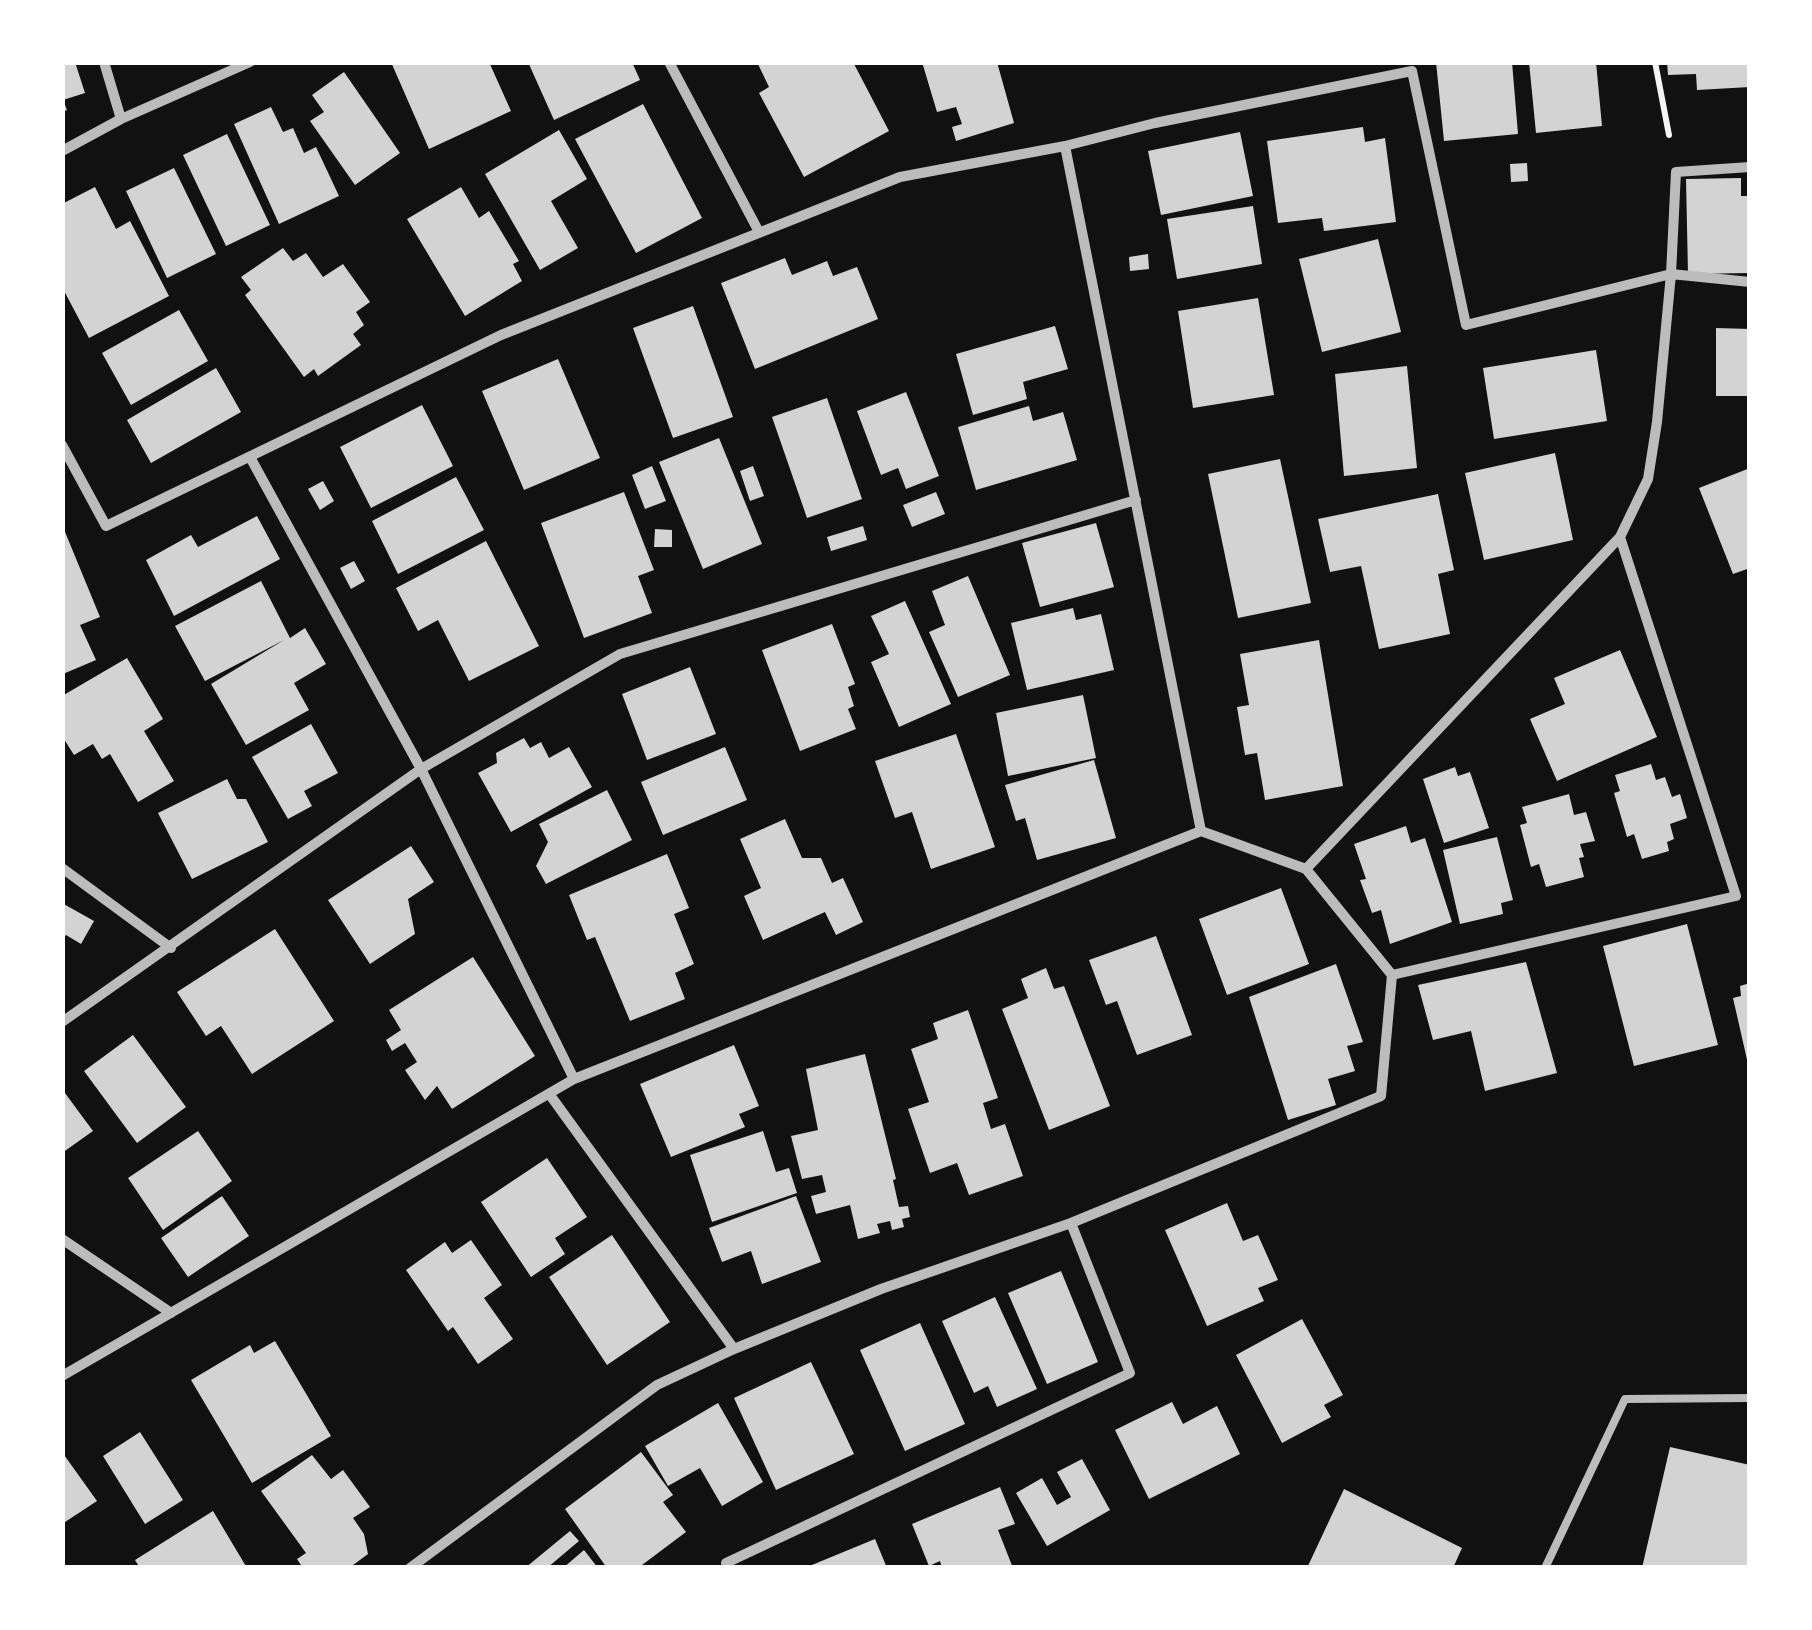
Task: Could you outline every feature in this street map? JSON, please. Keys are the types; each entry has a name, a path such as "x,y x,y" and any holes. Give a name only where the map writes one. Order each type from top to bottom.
{"street":[{"path":"104,62 121,119"},
{"path":"62,151 121,119 250,62"},
{"path":"669,62 759,232"},
{"path":"62,445 106,526 501,335 900,178 1412,71 1466,325 1672,274 1750,282"},
{"path":"1066,146 1201,831"},
{"path":"1306,868 1620,538 1648,479 1657,422 1672,274 1676,172 1750,167"},
{"path":"250,457 421,769 574,1079"},
{"path":"62,1022 421,769 620,654 1136,500"},
{"path":"1392,976 1736,896 1620,538"},
{"path":"62,1376 574,1079 1201,831 1306,868 1392,976 1382,1096 1070,1223 882,1289 657,1385 410,1568"},
{"path":"62,868 171,948"},
{"path":"550,1095 734,1349"},
{"path":"728,1568 726,1563 1130,1373 1070,1223"},
{"path":"62,1239 170,1313"}],"lane":[{"path":"1545,1568 1625,1399 1750,1398"}],"path":[{"path":"1655,62 1676,172"}],"building":[{"path":"62,62 75,62 85,93 63,100 67,110 62,112"},
{"path":"391,62 489,62 511,111 429,149"},
{"path":"528,62 632,62 640,80 554,120"},
{"path":"757,62 853,62 889,131 804,177 759,93 769,87"},
{"path":"922,62 997,62 1014,123 956,141 952,127 962,124 956,107 937,112"},
{"path":"1436,62 1512,62 1518,134 1444,141"},
{"path":"1529,62 1596,62 1602,126 1536,133"},
{"path":"1667,62 1750,62 1750,87 1697,90 1696,74 1668,75"},
{"path":"344,72 400,153 355,185 310,121 324,112 312,95"},
{"path":"643,104 702,218 636,253 575,139"},
{"path":"271,107 283,132 293,128 304,153 316,147 339,196 279,224 234,124"},
{"path":"1363,127 1365,142 1385,138 1396,222 1324,231 1322,218 1278,223 1267,141"},
{"path":"559,130 587,179 551,201 578,248 540,270 485,174"},
{"path":"1240,132 1253,196 1161,215 1148,151"},
{"path":"227,134 270,225 226,246 183,155"},
{"path":"1527,163 1528,181 1511,182 1510,164"},
{"path":"174,168 216,254 167,278 126,191"},
{"path":"1741,178 1741,196 1750,196 1750,273 1688,274 1686,179"},
{"path":"95,187 116,229 130,221 169,296 89,338 62,287 62,204"},
{"path":"461,187 479,218 489,211 519,261 513,264 522,281 465,316 407,219"},
{"path":"1253,206 1262,264 1177,279 1167,219"},
{"path":"1378,239 1401,332 1322,352 1299,259"},
{"path":"283,248 293,261 306,253 323,277 343,264 370,302 356,312 364,325 353,334 361,345 318,376 314,369 304,377 245,295 251,290 241,277"},
{"path":"1148,254 1149,269 1130,271 1129,257"},
{"path":"785,258 792,275 827,261 833,276 857,267 878,319 755,369 721,283"},
{"path":"1258,298 1274,395 1193,408 1178,311"},
{"path":"693,306 733,417 673,438 633,328"},
{"path":"179,310 208,361 131,405 102,353"},
{"path":"1055,326 1068,369 1023,382 1027,399 973,415 956,354"},
{"path":"1716,328 1750,329 1750,396 1716,396"},
{"path":"1596,350 1607,421 1494,439 1483,368"},
{"path":"558,359 600,458 524,490 482,391"},
{"path":"1407,366 1417,468 1344,476 1335,374"},
{"path":"216,368 241,412 151,463 127,420"},
{"path":"906,392 939,476 906,489 898,468 881,475 857,411"},
{"path":"827,398 862,499 807,518 772,417"},
{"path":"422,405 453,466 371,508 340,447"},
{"path":"1029,406 1033,421 1063,412 1077,460 976,490 958,427"},
{"path":"719,438 762,544 703,569 659,462"},
{"path":"1555,453 1573,540 1484,560 1465,473"},
{"path":"1280,459 1311,603 1238,618 1208,474"},
{"path":"652,466 666,501 645,509 632,475"},
{"path":"753,466 764,496 750,501 740,471"},
{"path":"1750,468 1750,568 1733,574 1699,488"},
{"path":"456,477 484,530 398,574 372,521"},
{"path":"323,481 334,501 320,510 308,489"},
{"path":"624,492 654,570 638,576 652,613 584,638 541,523"},
{"path":"936,492 945,514 912,527 903,505"},
{"path":"1438,494 1454,570 1438,574 1450,634 1379,649 1361,566 1330,572 1318,519"},
{"path":"257,516 280,559 174,616 146,560 191,535 198,547"},
{"path":"1096,523 1114,587 1040,607 1022,543"},
{"path":"863,526 867,540 831,551 827,537"},
{"path":"63,527 100,617 80,625 96,660 63,674"},
{"path":"655,529 672,530 672,547 654,547"},
{"path":"486,541 539,646 469,681 438,620 418,631 396,588"},
{"path":"354,561 365,581 351,589 340,568"},
{"path":"968,576 1010,675 958,697 929,632 945,625 932,591"},
{"path":"261,581 290,638 305,628 326,664 294,683 309,710 246,745 211,684 284,640 205,681 175,626"},
{"path":"905,601 951,704 899,727 871,662 889,654 871,616"},
{"path":"1073,608 1076,620 1101,614 1114,670 1027,690 1011,623"},
{"path":"832,624 855,684 848,687 854,706 848,709 856,729 800,751 762,650"},
{"path":"1319,640 1343,786 1265,800 1257,753 1245,755 1237,707 1249,705 1240,654"},
{"path":"1620,650 1657,737 1557,781 1530,719 1565,704 1554,678"},
{"path":"127,658 163,719 144,731 174,781 138,802 110,754 102,759 93,744 74,755 62,736 62,696"},
{"path":"690,667 716,734 647,760 622,694"},
{"path":"1083,695 1096,758 1008,776 996,713"},
{"path":"311,724 338,773 304,791 312,806 288,819 252,757"},
{"path":"956,734 995,847 931,869 912,812 895,818 875,761"},
{"path":"524,738 530,748 541,742 549,758 569,747 592,787 511,832 478,773 497,763 496,753"},
{"path":"725,747 747,800 663,835 641,782"},
{"path":"1094,760 1116,838 1037,860 1025,818 1016,821 1005,785"},
{"path":"1651,764 1656,780 1665,777 1672,797 1680,794 1687,818 1670,824 1674,839 1667,842 1669,851 1642,859 1634,834 1627,837 1614,793 1620,791 1615,775"},
{"path":"1455,767 1458,776 1470,772 1489,828 1444,843 1423,779"},
{"path":"227,779 237,799 246,799 268,842 192,879 158,813"},
{"path":"607,790 632,840 546,884 536,866 548,842 539,824"},
{"path":"1569,794 1574,815 1586,812 1595,841 1580,844 1584,877 1546,887 1539,864 1531,867 1520,825 1527,823 1522,807"},
{"path":"785,819 802,858 821,858 832,883 843,878 863,922 836,935 825,912 763,940 744,896 761,888 740,839"},
{"path":"1406,826 1411,843 1425,838 1452,922 1390,944 1381,910 1372,913 1360,880 1366,879 1354,844"},
{"path":"1497,837 1513,900 1501,903 1503,914 1460,924 1443,850"},
{"path":"411,846 434,882 408,899 415,934 370,964 328,900"},
{"path":"667,854 689,908 674,914 694,964 675,973 685,999 630,1021 595,937 587,940 569,895"},
{"path":"1281,888 1309,964 1227,995 1199,919"},
{"path":"62,903 94,921 81,944 66,935 62,940"},
{"path":"1687,924 1718,1045 1634,1066 1603,946"},
{"path":"275,929 334,1021 252,1074 221,1026 206,1036 177,992"},
{"path":"1156,936 1192,1035 1137,1055 1117,1001 1106,1005 1089,960"},
{"path":"473,957 535,1056 452,1109 437,1086 425,1100 405,1070 417,1062 405,1043 392,1051 386,1040 401,1030 389,1010"},
{"path":"1526,962 1557,1073 1485,1091 1471,1031 1433,1040 1418,985"},
{"path":"1336,964 1363,1042 1347,1046 1355,1071 1328,1079 1336,1105 1288,1120 1249,997"},
{"path":"1046,968 1054,989 1064,986 1110,1106 1049,1130 1002,1009 1028,998 1021,979"},
{"path":"1750,983 1748,1064 1733,998 1741,996 1740,986"},
{"path":"968,1010 998,1098 983,1103 991,1129 1005,1124 1023,1176 969,1195 957,1163 930,1173 908,1109 929,1102 911,1049 938,1039 933,1023"},
{"path":"133,1035 186,1107 137,1143 84,1071"},
{"path":"734,1045 759,1106 739,1114 745,1127 671,1157 640,1084"},
{"path":"865,1054 896,1179 893,1180 899,1207 908,1206 910,1217 902,1219 904,1227 892,1230 890,1221 877,1224 880,1233 858,1239 850,1205 816,1214 811,1196 826,1192 822,1175 802,1179 791,1136 818,1130 806,1069"},
{"path":"62,1089 93,1131 62,1153"},
{"path":"198,1131 232,1181 163,1230 128,1178"},
{"path":"763,1131 776,1172 789,1168 797,1193 712,1222 690,1155"},
{"path":"547,1158 587,1217 555,1238 565,1254 531,1277 481,1202"},
{"path":"222,1196 249,1236 188,1277 161,1238"},
{"path":"796,1196 821,1262 762,1284 751,1251 722,1262 709,1228"},
{"path":"1227,1203 1243,1241 1258,1235 1278,1280 1258,1288 1264,1301 1207,1326 1165,1230"},
{"path":"612,1235 670,1322 607,1365 549,1277"},
{"path":"471,1240 502,1285 484,1298 513,1339 478,1364 453,1327 448,1331 406,1270 445,1242 452,1253"},
{"path":"1061,1271 1098,1362 1047,1384 1008,1293"},
{"path":"995,1297 1037,1389 997,1407 988,1386 974,1393 942,1321"},
{"path":"1302,1319 1343,1395 1324,1405 1331,1417 1282,1443 1236,1355"},
{"path":"920,1323 965,1424 905,1451 860,1350"},
{"path":"275,1341 331,1436 252,1483 191,1380 250,1345 254,1353"},
{"path":"811,1362 854,1454 776,1490 734,1398"},
{"path":"1172,1402 1183,1424 1217,1406 1240,1454 1149,1499 1115,1430"},
{"path":"718,1403 763,1482 722,1506 700,1468 668,1486 645,1446"},
{"path":"140,1432 183,1500 145,1524 103,1456"},
{"path":"1670,1447 1750,1465 1750,1568 1642,1568"},
{"path":"62,1452 97,1501 62,1524"},
{"path":"641,1452 673,1495 663,1502 686,1532 638,1568 607,1568 565,1509"},
{"path":"312,1455 331,1479 343,1470 370,1507 353,1518 364,1534 368,1554 349,1568 303,1568 297,1559 306,1553 261,1491"},
{"path":"1082,1459 1110,1510 1047,1546 1016,1493 1042,1478 1057,1505 1071,1497 1057,1472"},
{"path":"1000,1487 1015,1524 998,1530 1013,1568 942,1568 940,1561 929,1566 912,1524"},
{"path":"1344,1489 1462,1548 1453,1568 1307,1568"},
{"path":"213,1511 247,1568 140,1568 135,1560"},
{"path":"570,1531 579,1541 547,1568 525,1568"},
{"path":"875,1539 887,1568 807,1568 807,1567"},
{"path":"584,1550 598,1568 563,1568"}]}
